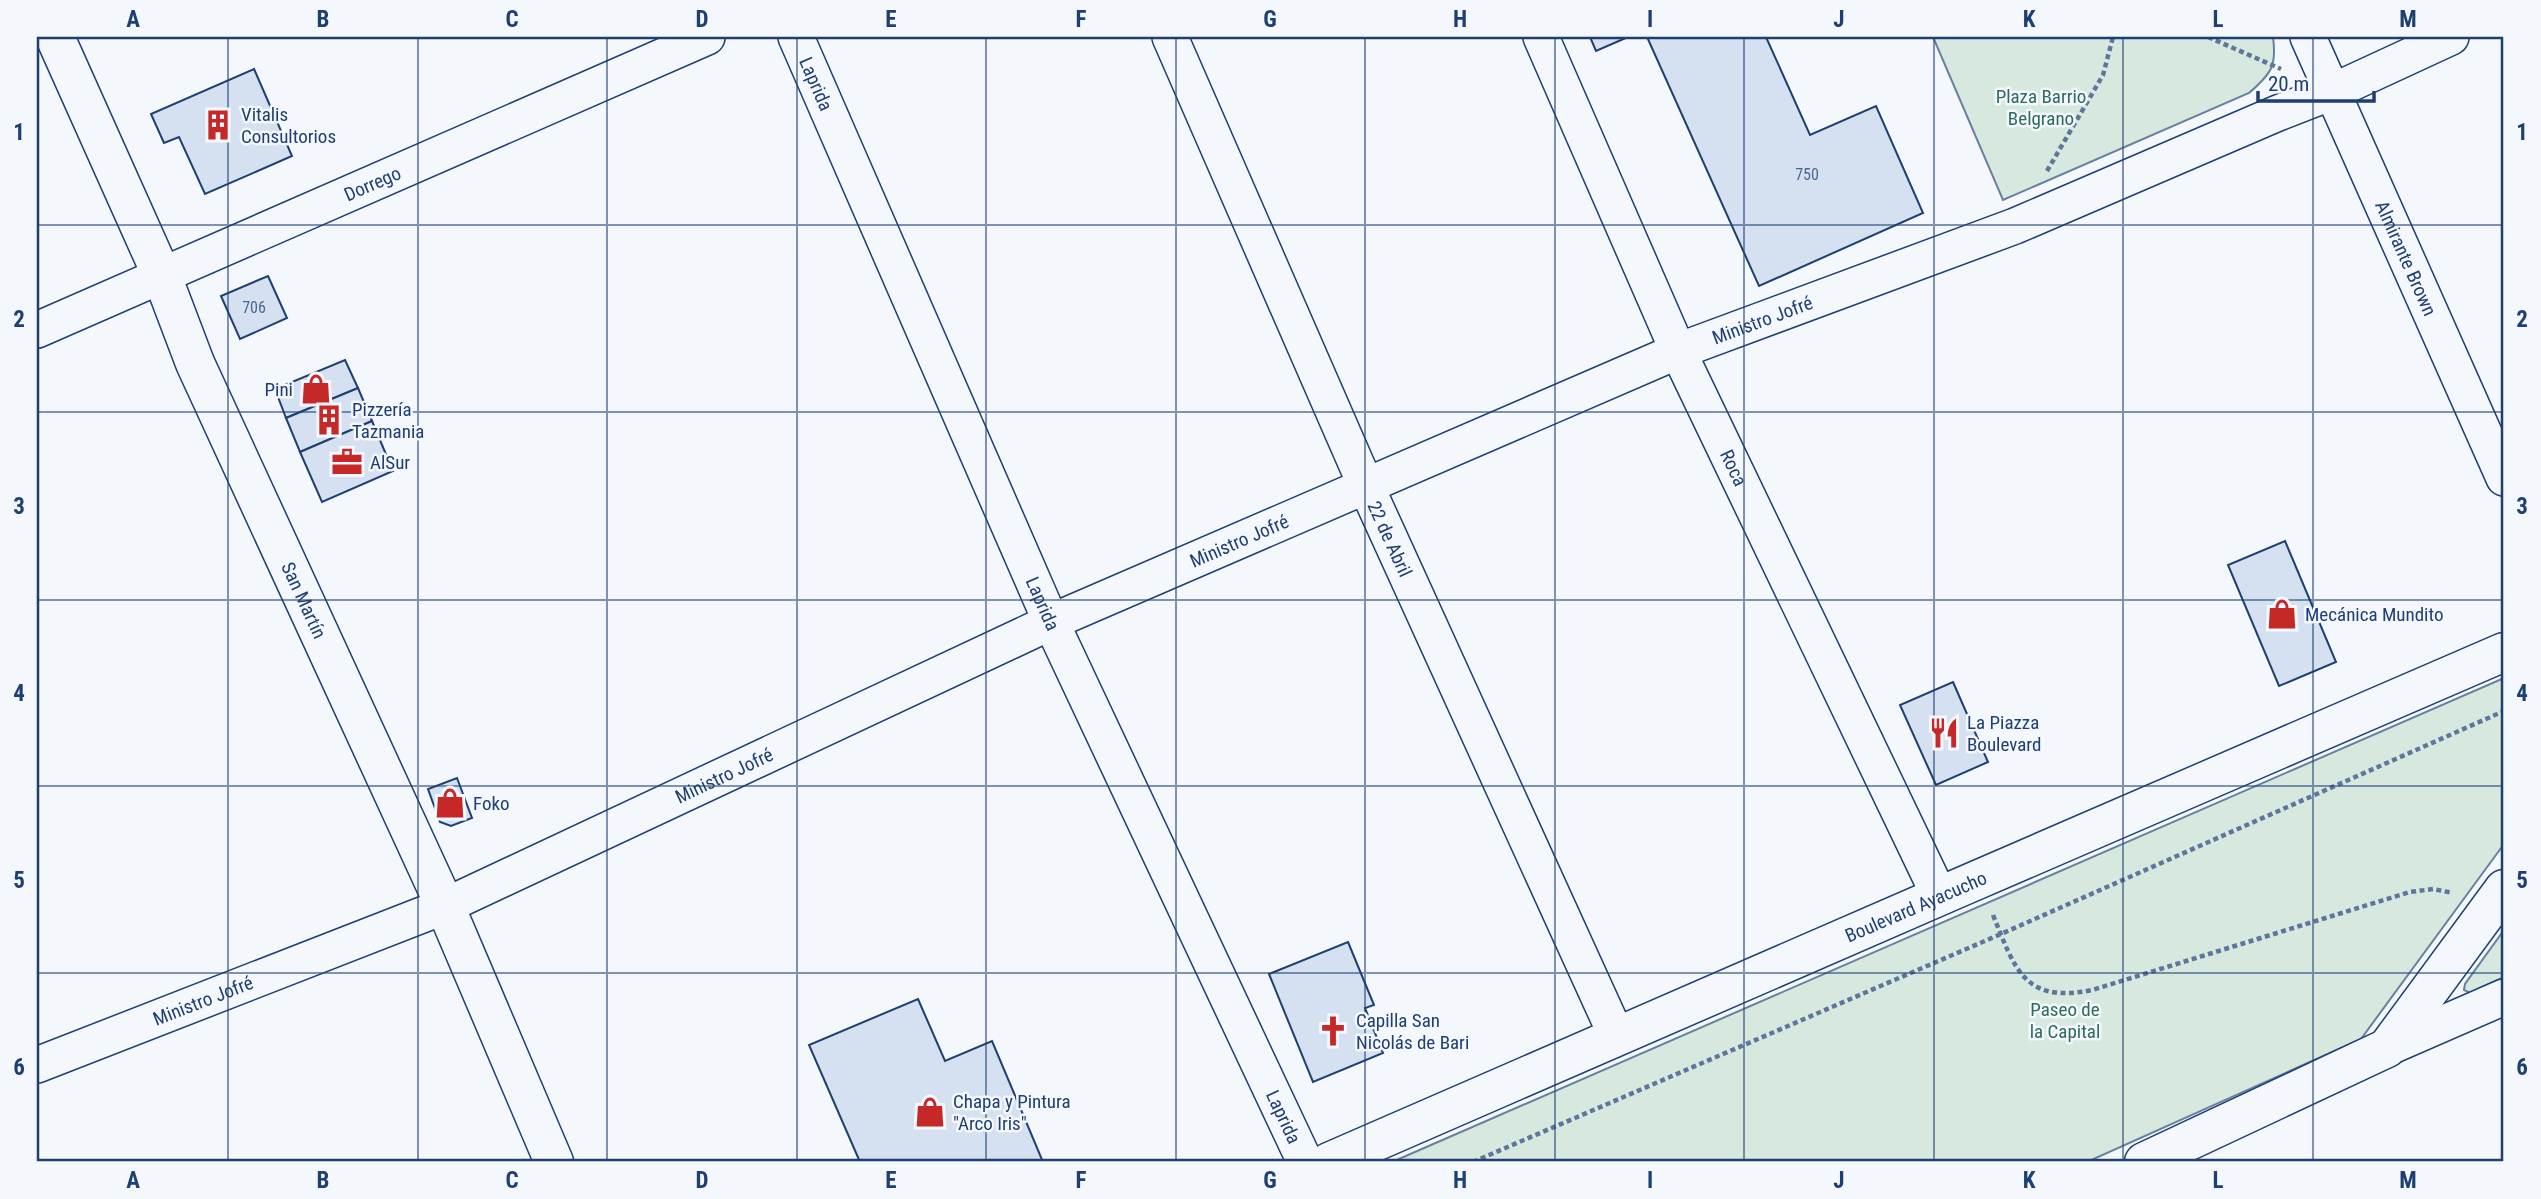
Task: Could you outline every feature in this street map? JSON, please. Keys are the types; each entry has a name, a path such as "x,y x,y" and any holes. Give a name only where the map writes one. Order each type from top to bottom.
{"main road":[{"name":"San Martín","path":"55,37 162,276 195,362 445,906 554,1162"},
{"name":"Boulevard Ayacucho","path":"1329,1162 2504,652"},
{"path":"2144,1162 2387,1048 2496,900"}],"street":[{"name":"Dorrego","path":"37,330 707,37"},
{"name":"Laprida","path":"796,37 1051,622 1305,1162"},
{"name":"22 de Abril","path":"1170,37 1366,486 1617,1037"},
{"name":"Roca","path":"1541,37 1678,351 1939,895"},
{"name":"Almirante Brown","path":"2308,37 2504,478"},
{"name":"Ministro Jofré","path":"37,1065 445,906 1051,622 1678,351 2015,226 2332,92 2451,37"},
{"path":"2387,1048 2504,998"}],"path":[{"path":"2015,226 2103,75 2113,37"},
{"path":"2208,37 2332,92"},
{"path":"1473,1162 2001,934 2504,711"},
{"path":"1981,877 2013,963 2028,980 2046,993 2069,995 2410,892 2433,889 2496,900"}],"green space":[{"name":"Plaza Barrio Belgrano","path":"1933,37 2273,37 2274,55 2271,69 2249,93 2003,200"},
{"name":"Paseo de la Capital","path":"2504,678 2504,844 2361,1039 2087,1162 1392,1162"},
{"path":"2504,930 2504,977 2470,993 2464,990 2465,984"}],"building":[{"path":"1590,37 1628,37 1596,51"},
{"path":"1647,37 1766,37 1810,135 1876,106 1923,213 1759,286"},
{"name":"Vitalis Consultorios","path":"254,69 292,156 205,194 179,137 164,143 151,114"},
{"path":"268,276 287,318 240,339 221,296"},
{"name":"Pini","path":"345,360 358,388 286,418 275,389"},
{"name":"Pizzería Tazmania","path":"358,388 372,421 300,452 286,418"},
{"name":"AlSur","path":"372,421 393,471 322,502 300,452"},
{"name":"Mecánica Mundito","path":"2285,541 2336,662 2279,686 2228,565"},
{"name":"La Piazza Boulevard","path":"1953,682 1988,762 1936,785 1900,705"},
{"name":"Foko","path":"457,778 472,818 451,826 440,822 428,789"},
{"name":"Capilla San Nicolás de Bari","path":"1348,942 1374,1005 1365,1008 1383,1053 1313,1082 1269,974"},
{"name":"Chapa y Pintura \"Arco Iris\"","path":"918,999 945,1061 992,1041 1043,1162 860,1162 809,1045"}],"place":[{"name":"Vitalis Consultorios","path":"218,125"},
{"name":"Pini","path":"316,389"},
{"name":"Pizzería Tazmania","path":"329,420"},
{"name":"AlSur","path":"347,462"},
{"name":"Mecánica Mundito","path":"2282,614"},
{"name":"La Piazza Boulevard","path":"1944,733"},
{"name":"Foko","path":"450,803"},
{"name":"Capilla San Nicolás de Bari","path":"1333,1031"},
{"name":"Chapa y Pintura \"Arco Iris\"","path":"930,1112"}]}
